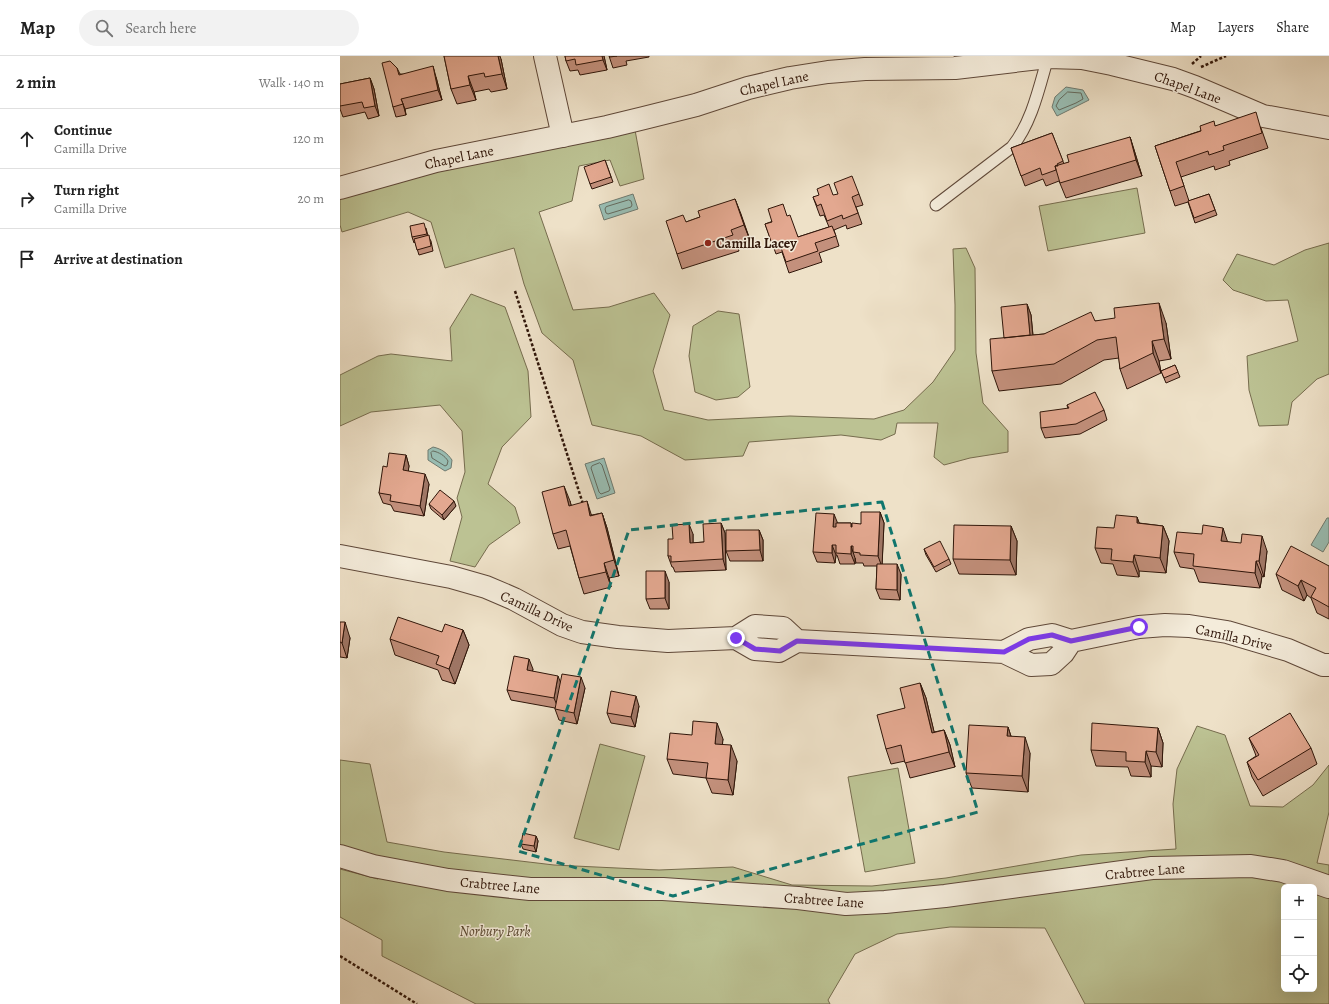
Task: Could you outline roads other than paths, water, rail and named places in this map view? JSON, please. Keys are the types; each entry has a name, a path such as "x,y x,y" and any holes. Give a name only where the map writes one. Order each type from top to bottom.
{"street":[{"path":"545,56 563,136"},
{"name":"Chapel Lane","path":"340,188 436,161 563,136 644,118 696,105 748,88 790,78 828,72 865,69 955,68 1048,56 1082,58 1173,79 1263,116 1329,128"},
{"name":"Camilla Drive","path":"340,556 451,577 486,587 514,599 562,625 582,632 618,637 668,641 736,638 755,626 783,628 797,641 1004,652 1029,639 1052,635 1071,641 1139,627 1165,625 1189,626 1227,632 1288,650 1327,670"},
{"name":"Crabtree Lane","path":"340,856 373,866 448,880 530,889 664,889 798,898 846,904 946,896 1152,868 1251,866 1283,871 1329,887"}],"lane":[{"path":"936,205 1012,147 1021,137 1026,126 1048,56"}],"water":[{"path":"1066,87 1083,90 1089,100 1057,116 1052,107 1055,97"},
{"path":"633,194 638,209 604,220 599,205"},
{"path":"433,447 442,450 452,460 451,468 445,471 428,460 428,450"},
{"path":"604,458 615,493 597,499 585,464"},
{"path":"1327,518 1329,518 1329,542 1323,552 1311,545"}],"place":[{"name":"Camilla Lacey","path":"708,243"}],"park label":[{"name":"Norbury Park","path":"495,931"}]}
